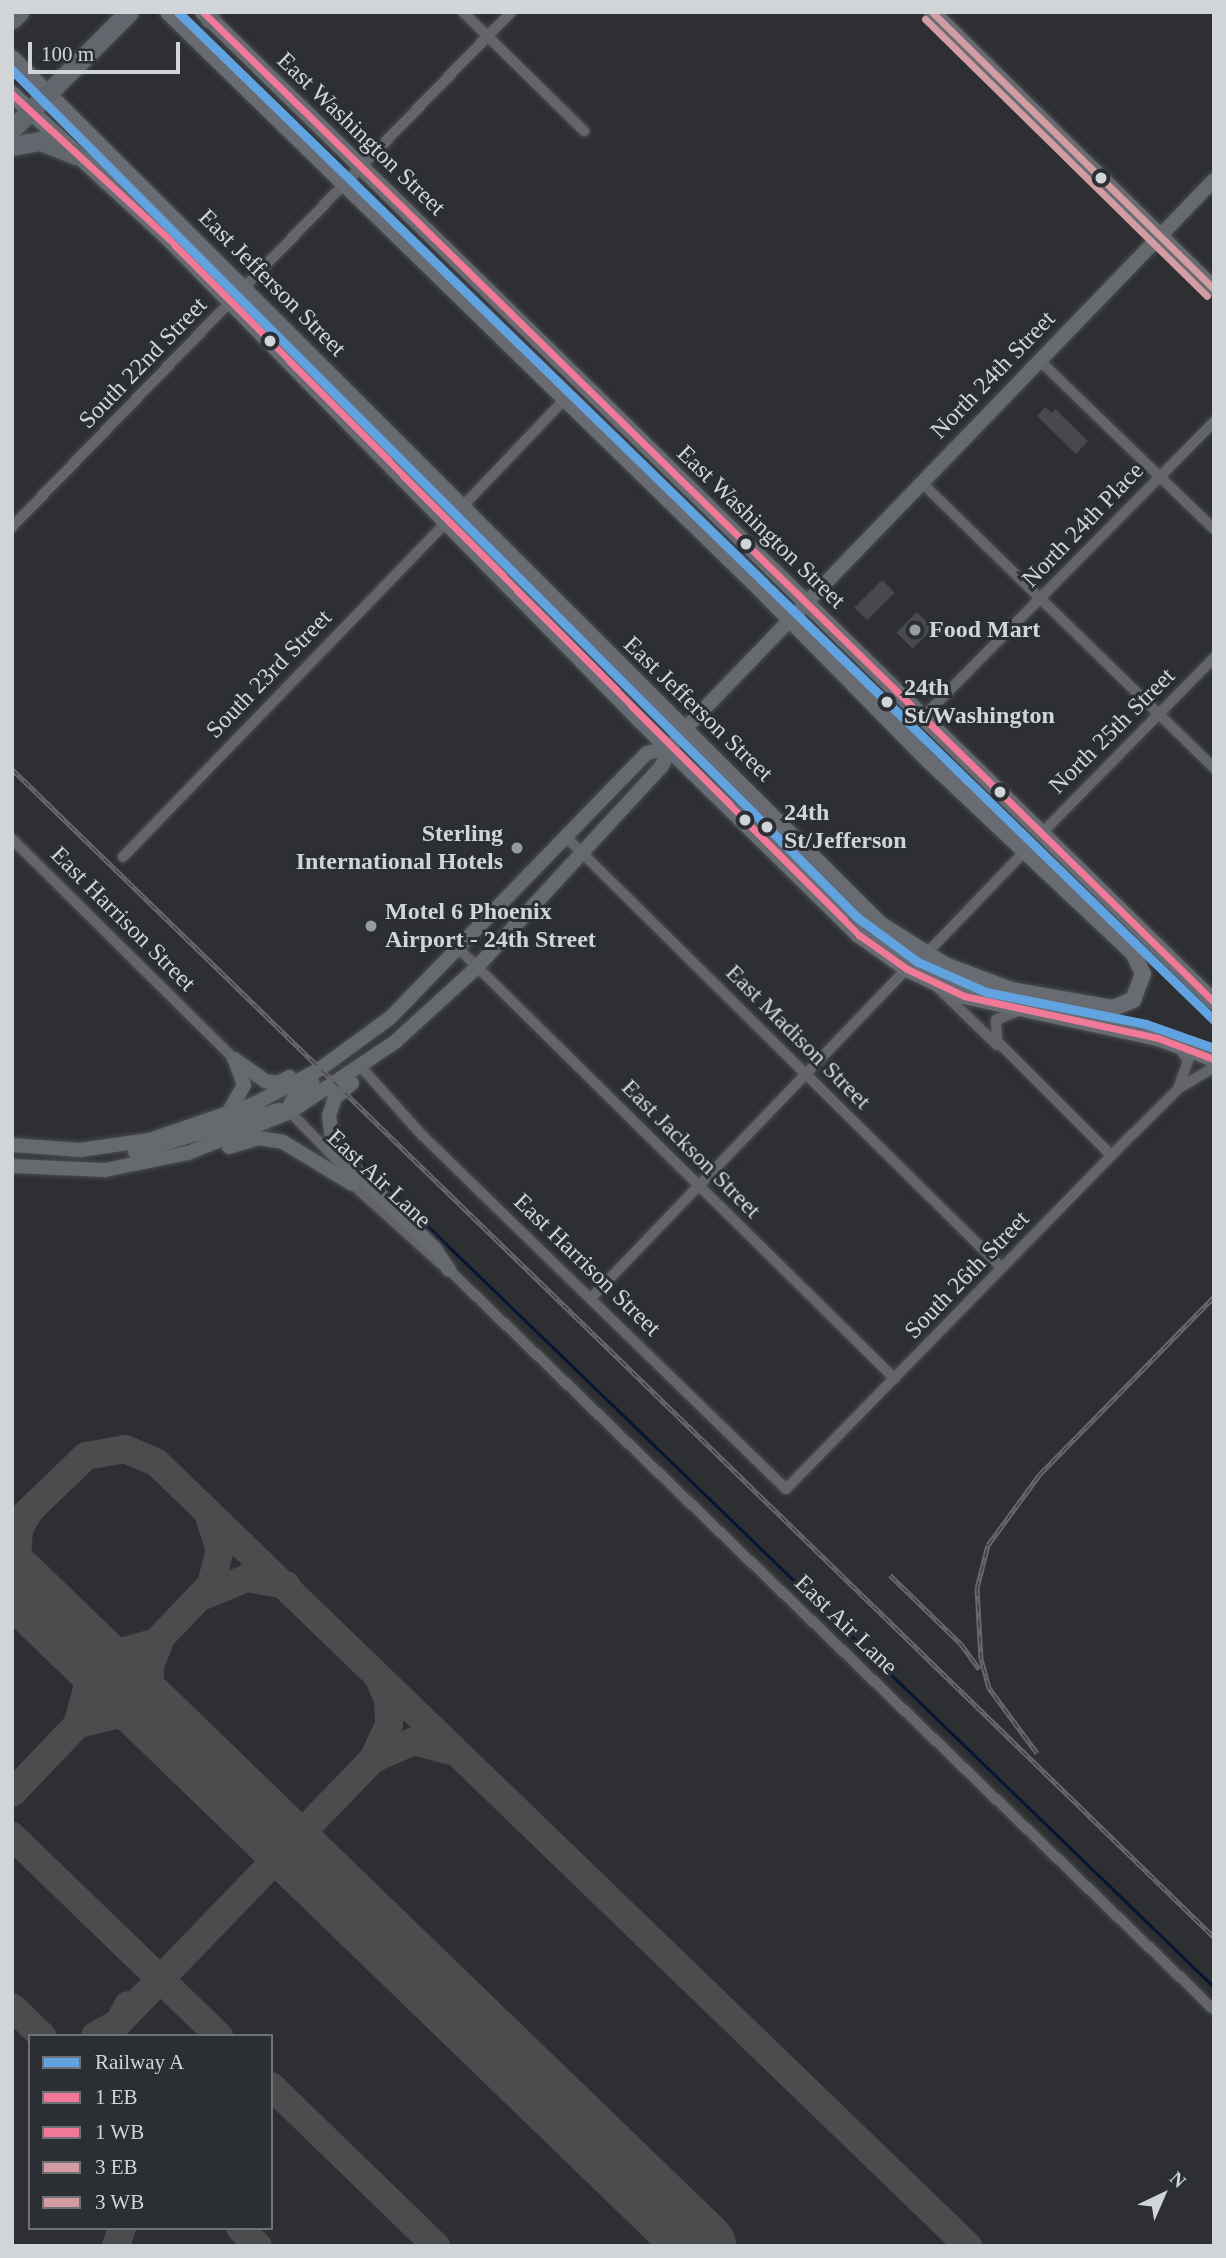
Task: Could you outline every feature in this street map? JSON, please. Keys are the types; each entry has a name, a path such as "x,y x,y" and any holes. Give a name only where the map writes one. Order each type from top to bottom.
{"highway":[{"path":"12,19 19,12"},
{"path":"12,129 129,12"},
{"path":"12,146 41,141 75,155"}],"main road":[{"name":"East Washington Street","path":"168,12 1138,959 1143,974 1139,993"},
{"path":"932,12 1214,289"},
{"name":"East Washington Street","path":"207,14 1213,1001"},
{"name":"East Jefferson Street","path":"12,58 880,924 925,955 1002,987 1113,1008 1139,993"},
{"name":"East Jefferson Street","path":"12,94 231,302 667,748 839,918 907,969 932,982 1018,1011 1176,1044 1214,1059"},
{"name":"North 24th Street","path":"667,748 1214,180"},
{"name":"East Washington Street","path":"486,289 546,380"},
{"name":"East Jefferson Street","path":"497,542 564,643"},
{"path":"287,1112 299,1091 354,1056 647,752 667,748 662,766 477,967 335,1098 329,1140 449,1270"},
{"path":"1075,897 1112,917 1183,982 1213,1001"},
{"path":"234,1059 278,1083 331,1052 415,990"},
{"name":"East Jefferson Street","path":"1053,998 1103,1020 1160,1033 1176,1044"},
{"path":"95,1149 159,1137 226,1115 320,1069 390,1018"},
{"path":"226,1115 243,1092 234,1059"},
{"path":"105,1170 188,1153 287,1112 364,1071"},
{"path":"12,1145 142,1151 269,1111 287,1112"},
{"path":"12,1166 155,1170 265,1139 298,1148 352,1184"}],"street":[{"path":"463,12 584,131"},
{"name":"South 22nd Street","path":"12,527 511,12"},
{"path":"1039,360 1214,529"},
{"path":"463,507 565,399"},
{"name":"North 24th Place","path":"922,718 1214,422"},
{"path":"921,482 1214,768"},
{"name":"South 23rd Street","path":"123,857 447,521"},
{"name":"North 25th Street","path":"1041,834 1214,659"},
{"name":"East Madison Street","path":"565,836 1002,1268"},
{"name":"East Harrison Street","path":"12,839 234,1059"},
{"path":"925,955 1026,850"},
{"name":"East Jackson Street","path":"459,948 895,1379"},
{"path":"591,1298 907,969"},
{"name":"East Jefferson Street","path":"932,982 1111,1155"},
{"path":"1005,1051 994,1025 1000,1016 1018,1011"},
{"path":"1176,1044 1188,1061 1178,1089"},
{"name":"South 26th Street","path":"786,1489 1111,1155 1178,1089 1214,1067"},
{"name":"East Harrison Street","path":"364,1071 786,1489"},
{"name":"East Air Lane","path":"287,1112 352,1184 449,1270"},
{"name":"East Air Lane","path":"287,1112 1214,2010"}],"building":[{"path":"1045,407 1052,413 1055,409 1088,441 1076,454 1037,416"},
{"path":"882,580 895,593 867,620 854,608"},
{"name":"Food Mart","path":"917,612 933,628 913,649 896,633"}],"waterway":[{"path":"344,1145 1214,1987"}],"taxiway":[{"path":"12,1527 86,1456 125,1449 156,1462 968,2246"},
{"path":"30,1510 19,1529 17,1559 40,1606"},
{"path":"12,1793 211,1585 220,1550 208,1512"},
{"path":"203,1596 247,1578 286,1585"},
{"path":"72,1637 89,1681 79,1719"},
{"path":"72,1637 118,1653 156,1642"},
{"path":"159,1643 150,1665 150,1685 153,1703 170,1731"},
{"path":"119,2022 373,1759 389,1724 388,1700 378,1677"},
{"path":"83,1723 128,1712 170,1731"},
{"path":"373,1759 414,1741 455,1752"},
{"path":"12,1836 217,2034"},
{"path":"98,2034 119,2022 128,2005"},
{"path":"12,2007 40,2034"},
{"path":"273,2088 436,2246"},
{"path":"116,2246 121,2230"},
{"path":"242,2230 258,2246"}],"runway":[{"path":"12,1579 702,2246"}],"railway":[{"path":"12,769 1214,1937"},
{"path":"1037,1753 989,1688 981,1659 977,1588 988,1545 1040,1474 1214,1297"},
{"path":"890,1575 961,1644 979,1669"}],"rail line":[{"name":"A","path":"178,12 1214,1020"},
{"name":"A","path":"12,70 858,918 918,962 986,992 1146,1024 1214,1048"}],"transit line":[{"path":"203,12 1214,1002"},
{"path":"932,12 1214,289"},
{"path":"925,19 1207,296"},
{"path":"12,94 169,239 859,935 907,969 964,996 1158,1038 1214,1059"}],"place":[{"name":"Food Mart","path":"915,630"},
{"name":"24th St/Washington","path":"887,702"},
{"name":"24th St/Jefferson","path":"767,827"},
{"name":"Sterling International Hotels","path":"517,848"},
{"name":"Motel 6 Phoenix Airport - 24th Street","path":"371,926"}]}
